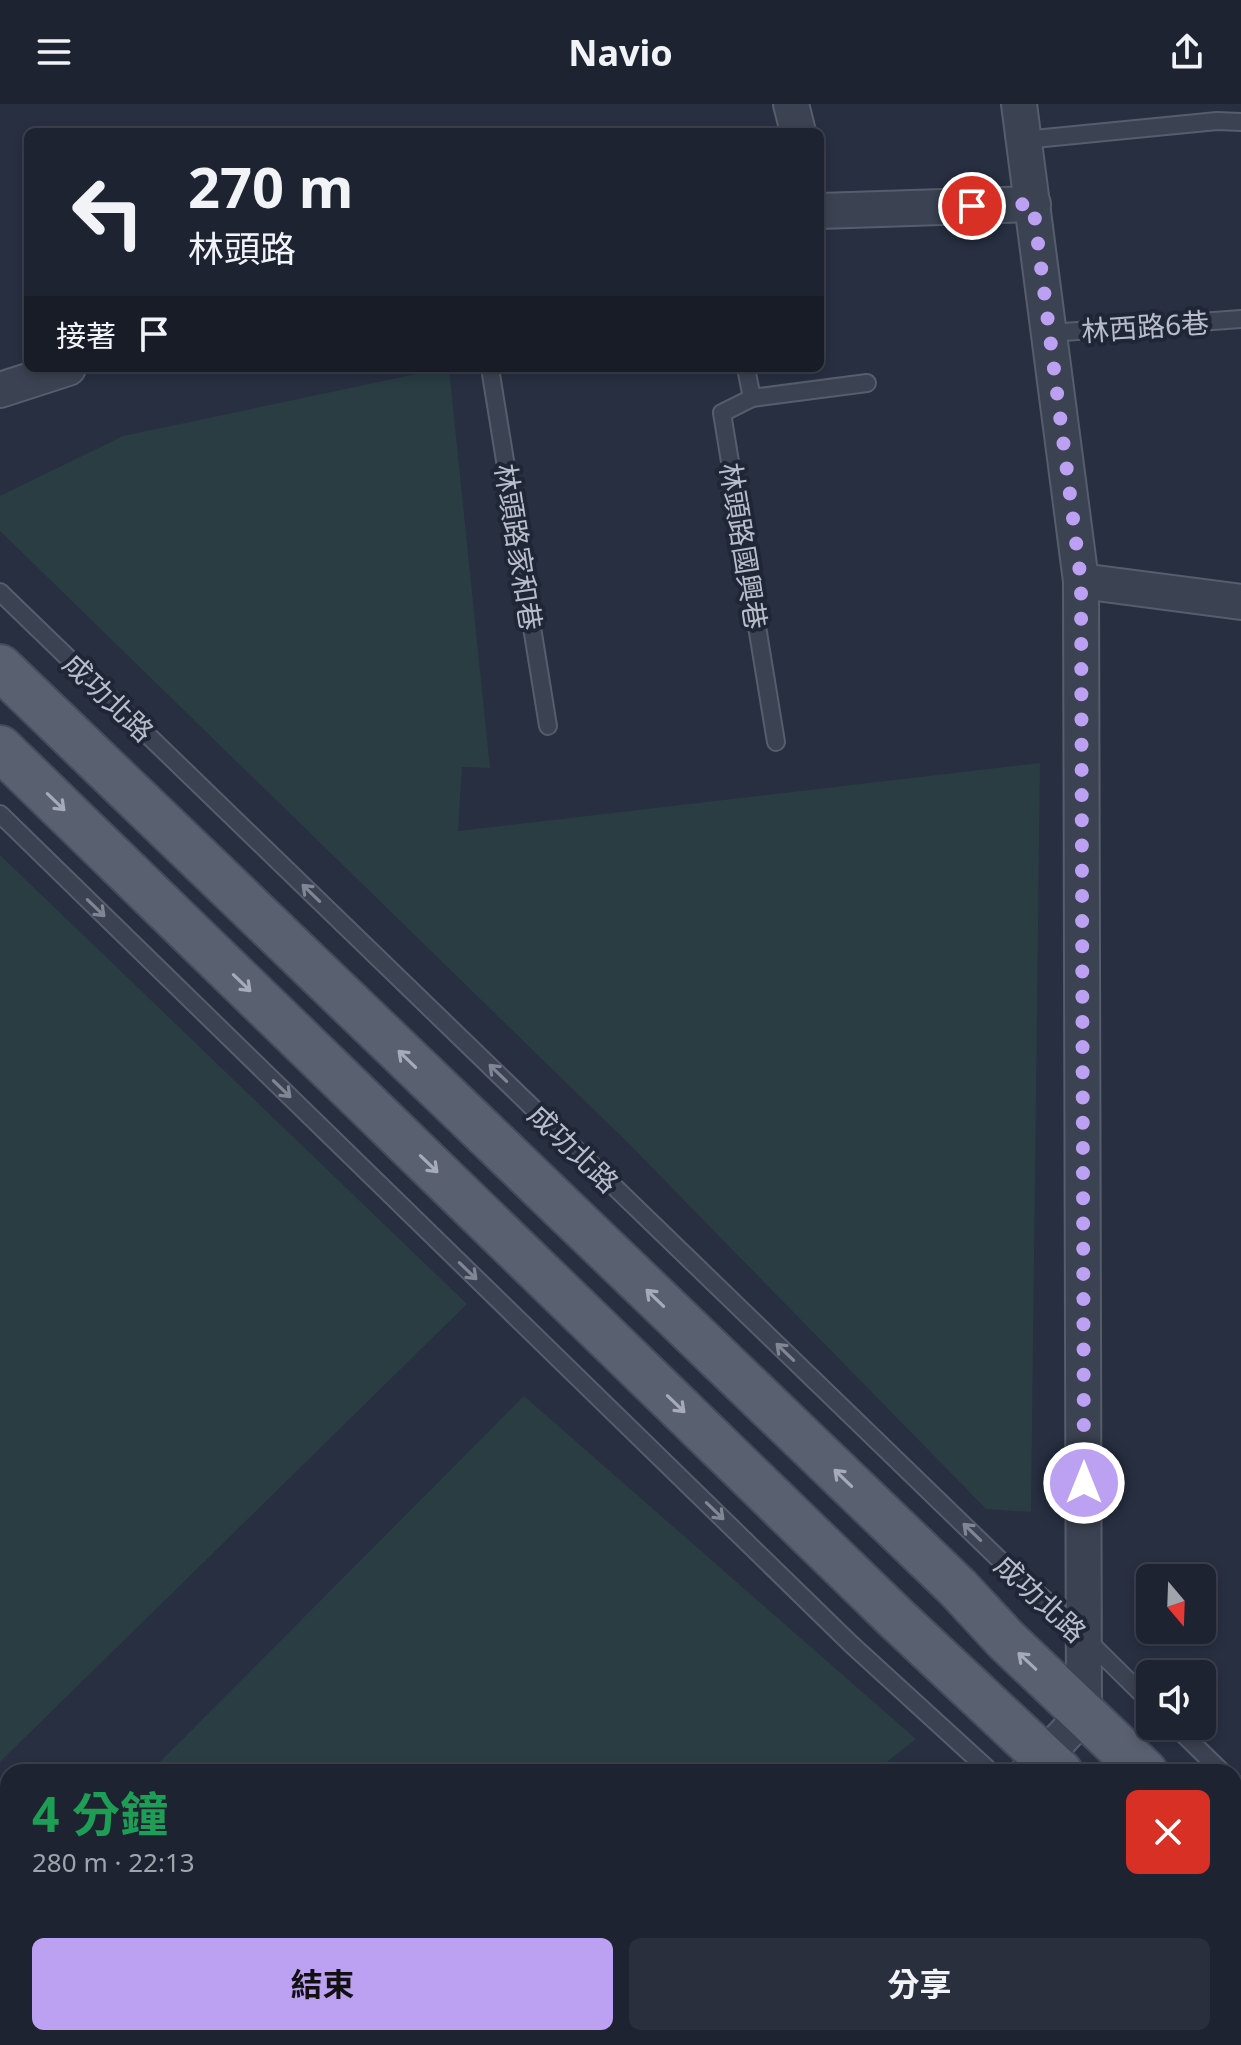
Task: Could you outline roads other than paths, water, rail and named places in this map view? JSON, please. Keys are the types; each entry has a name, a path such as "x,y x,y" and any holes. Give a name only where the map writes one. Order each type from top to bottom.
{"main road":[{"name":"成功北路","path":"0,667 958,1588 1006,1640 1137,1764"},
{"path":"0,748 898,1620 1041,1764"}],"street":[{"path":"791,104 797,128"},
{"path":"1019,104 1081,581 1084,1714 1046,1764"},
{"path":"824,211 1033,204"},
{"path":"0,390 56,372"},
{"path":"1081,581 1241,602"}],"lane":[{"path":"1024,140 1217,121 1241,122"},
{"name":"林西路6巷","path":"1050,333 1241,319"},
{"name":"林頭路家和巷","path":"491,372 548,726"},
{"path":"747,372 752,398 867,383"},
{"name":"林頭路國興巷","path":"752,398 722,413 776,742"},
{"name":"成功北路","path":"0,592 1136,1689"},
{"path":"0,814 851,1644 982,1764"},
{"path":"1189,1740 1214,1764"}]}
